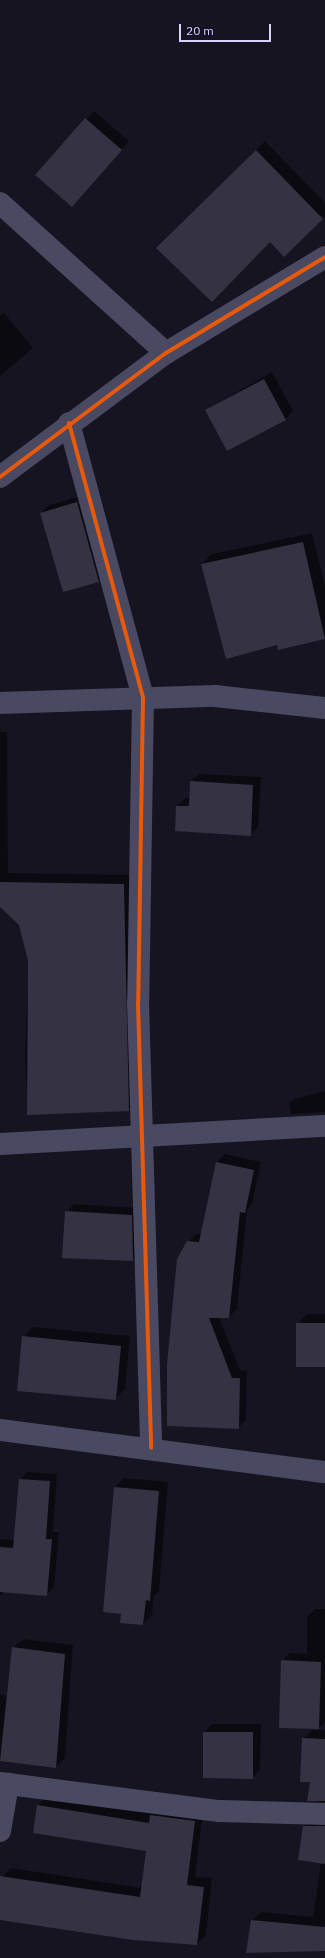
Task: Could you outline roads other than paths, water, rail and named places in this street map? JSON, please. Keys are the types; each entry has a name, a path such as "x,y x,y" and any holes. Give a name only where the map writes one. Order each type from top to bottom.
{"street":[{"path":"0,203 166,353"},
{"path":"0,477 69,423 119,391 166,353 325,257"},
{"path":"69,423 143,698 138,1003 150,1448"},
{"path":"0,703 214,696 325,708"},
{"path":"0,1144 325,1126"},
{"path":"0,1430 150,1448 325,1472"},
{"path":"0,1832 4,1783 219,1811 325,1814"}]}
